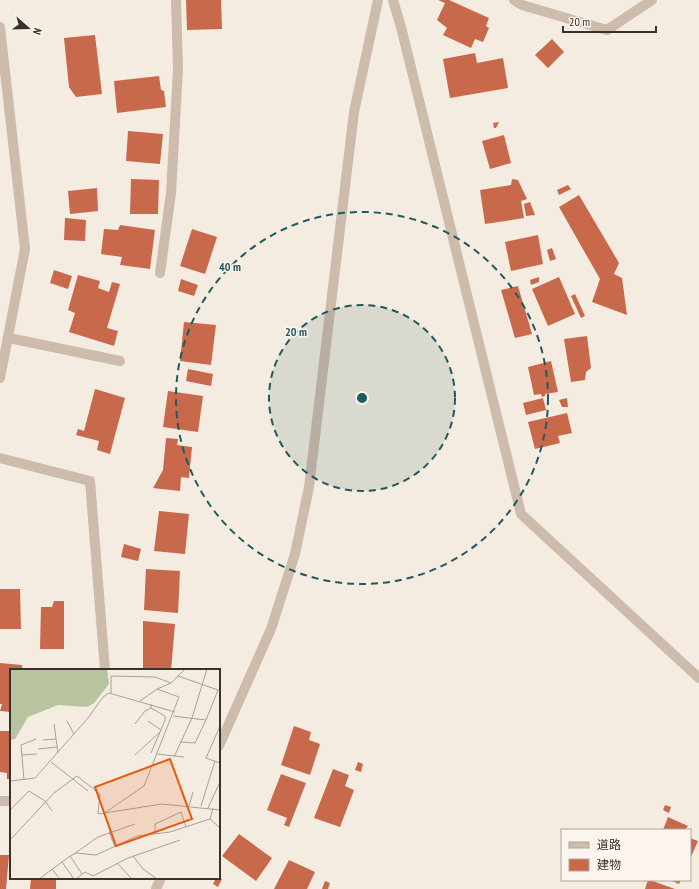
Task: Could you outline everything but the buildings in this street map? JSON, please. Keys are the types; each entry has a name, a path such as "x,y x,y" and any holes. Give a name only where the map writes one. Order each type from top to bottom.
{"street":[{"path":"160,273 172,178 178,69 176,0"},
{"path":"220,744 271,629 295,554 309,486 354,112 378,0"},
{"path":"393,0 521,514 699,678"},
{"path":"514,0 522,5 606,30 652,0"},
{"path":"0,27 25,249 9,338 0,378"},
{"path":"9,338 120,361"},
{"path":"0,458 90,481 105,669"},
{"path":"156,889 161,879"}]}
